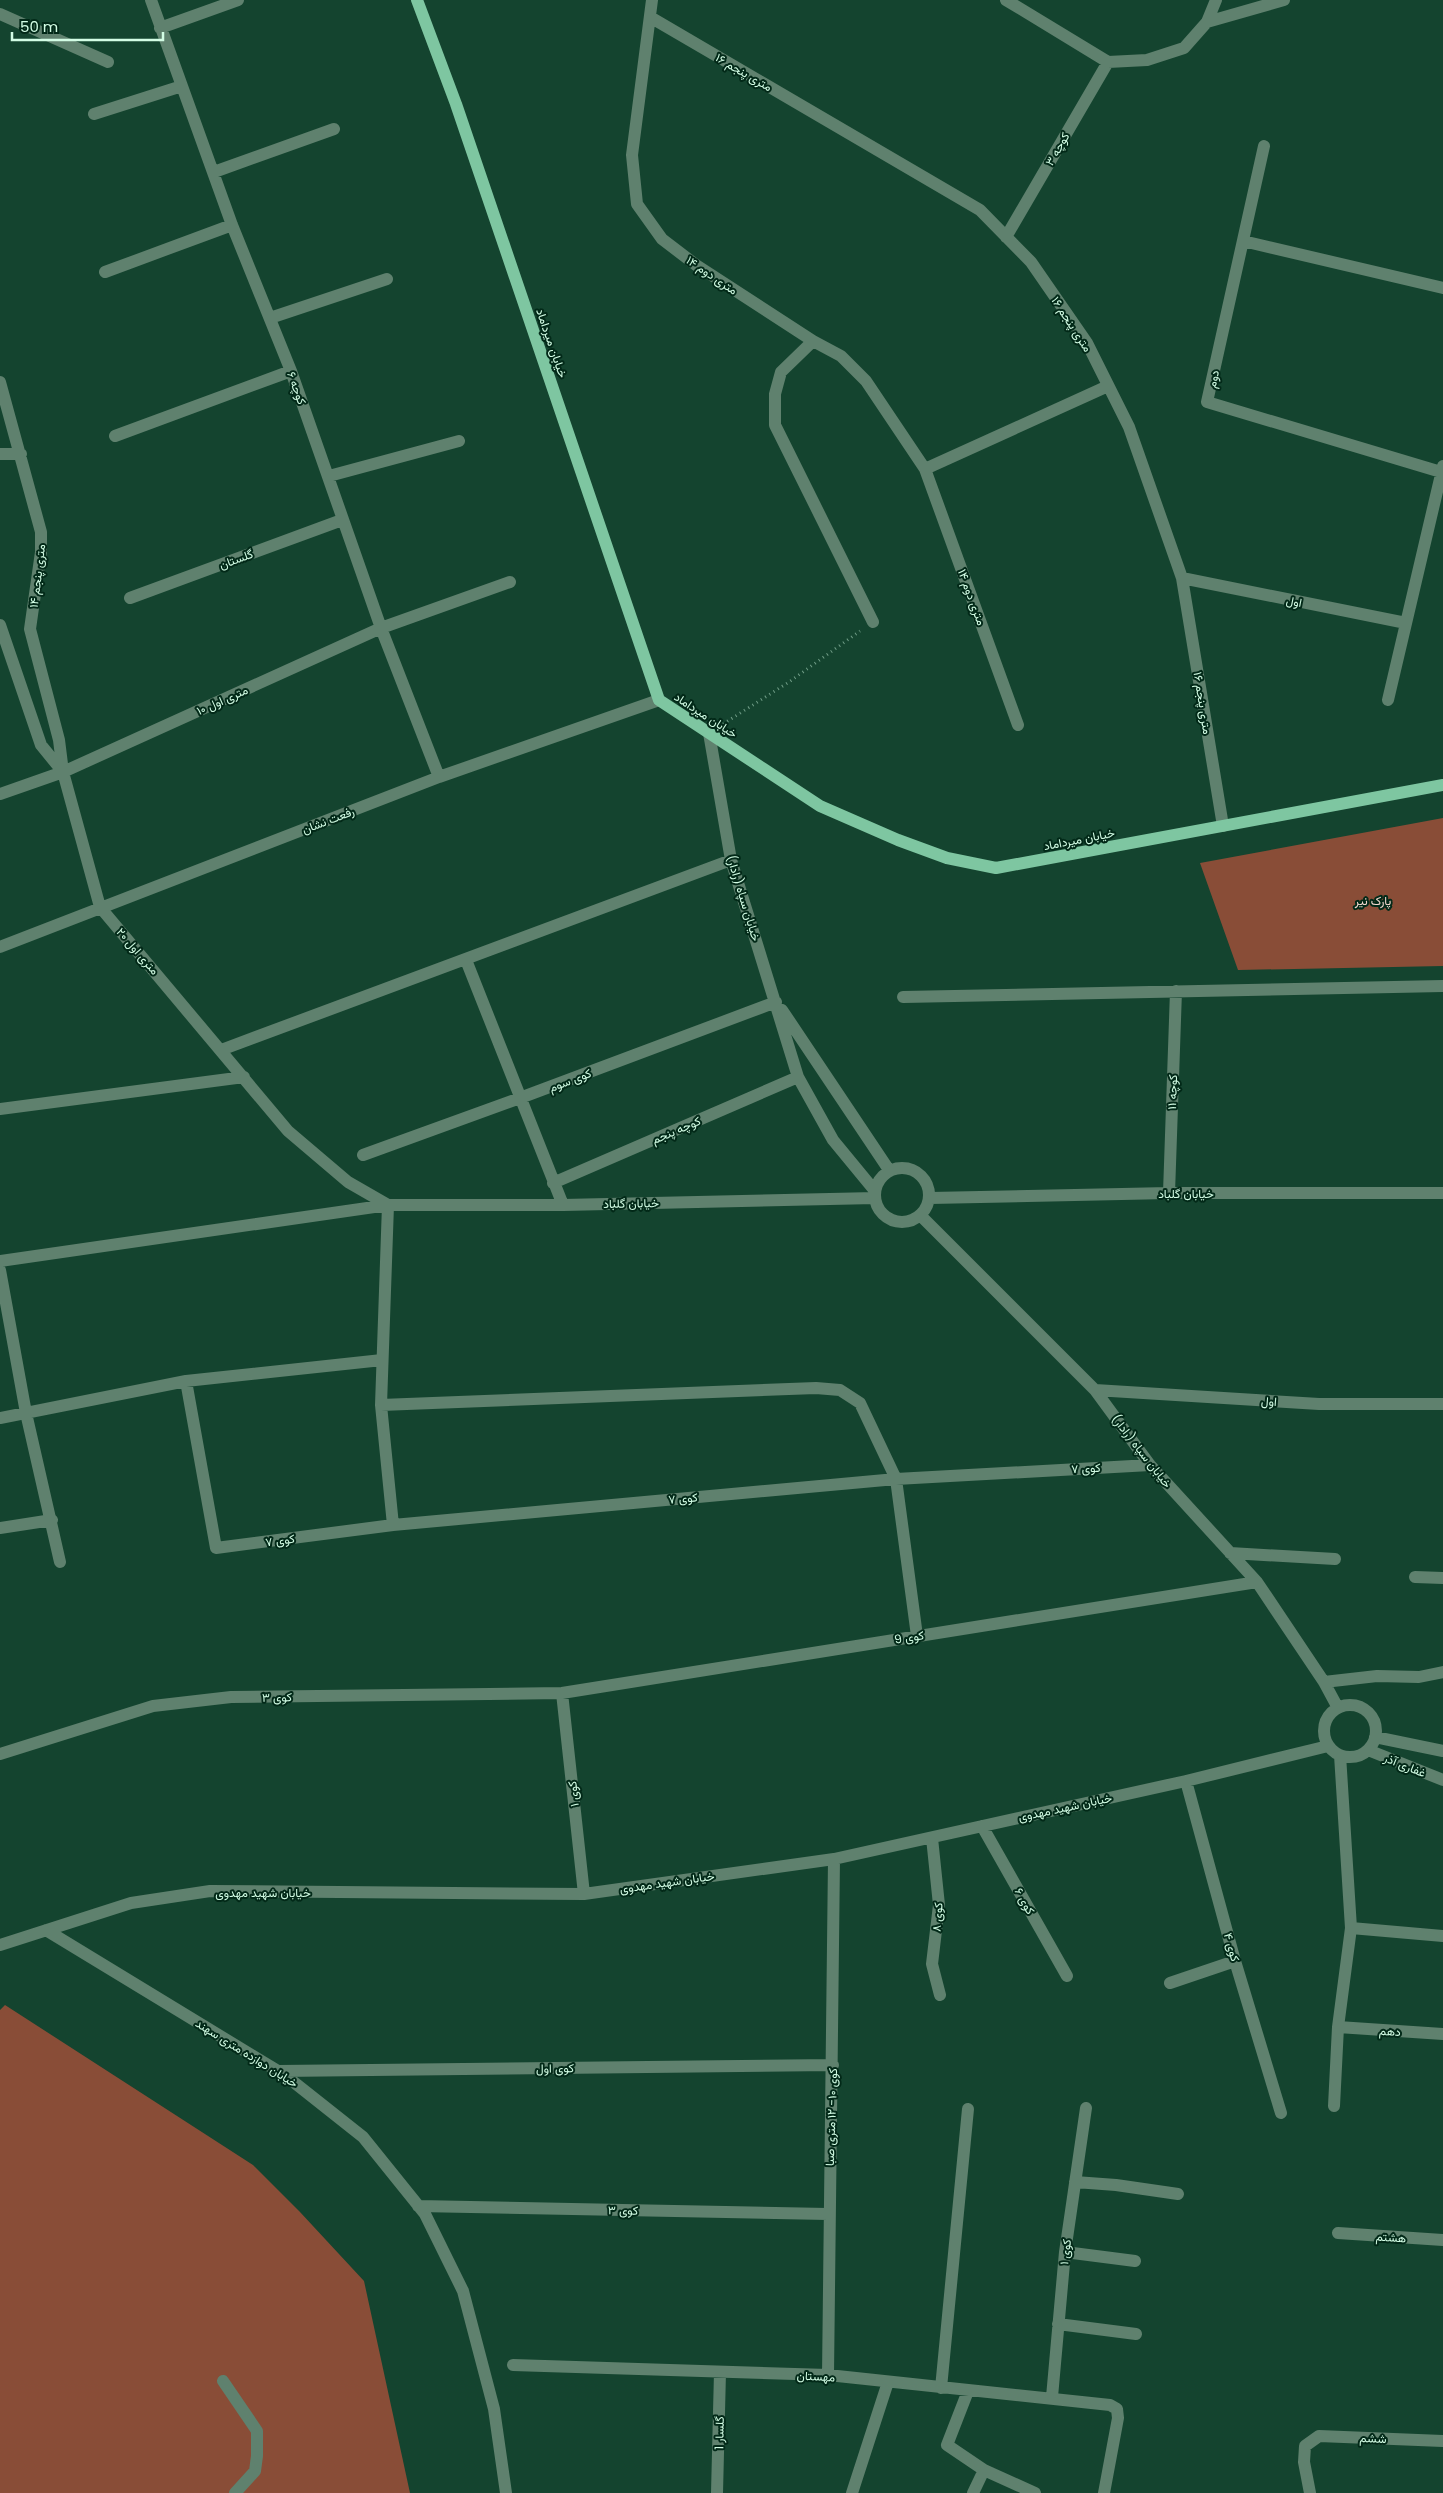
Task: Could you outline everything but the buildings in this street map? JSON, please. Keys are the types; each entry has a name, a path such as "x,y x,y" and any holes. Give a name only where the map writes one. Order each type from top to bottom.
{"main road":[{"name":"خیابان میرداماد","path":"417,0 456,104 658,700 820,806 898,840 947,858 996,868 1443,785"}],"street":[{"name":"کوچه ۶","path":"151,0 232,225 291,371 381,628 439,777"},
{"path":"160,28 238,0"},
{"path":"650,17 652,0"},
{"path":"1006,0 1108,62 1148,60 1184,48 1206,22 1216,0"},
{"path":"1206,22 1284,0"},
{"path":"0,14 108,62"},
{"name":"۱۶ متری پنجم","path":"650,17 980,210 1031,262 1086,342 1129,427 1182,578 1223,826"},
{"name":"۱۴ متری دوم","path":"650,17 632,155 637,204 662,239 696,266 812,341 840,356 866,381 925,469 1018,725"},
{"name":"کوچه ۳","path":"1006,237 1108,62"},
{"path":"94,114 182,86"},
{"path":"214,172 334,129"},
{"name":"دوم","path":"1264,146 1207,402 1442,469"},
{"path":"105,272 232,225"},
{"path":"1243,241 1443,288"},
{"path":"270,318 387,279"},
{"path":"812,341 781,372 775,394 775,425 872,622"},
{"path":"115,436 291,371"},
{"name":"۱۴ متری پنجم","path":"0,382 41,532 41,552 30,629 59,740 63,772"},
{"path":"925,469 1108,386"},
{"path":"329,476 459,441"},
{"path":"0,454 21,454"},
{"path":"1388,700 1442,469"},
{"name":"گلستان","path":"130,598 342,520"},
{"name":"اول","path":"1182,578 1406,623"},
{"name":"۱۰ متری اول","path":"0,794 63,772 381,628 510,582"},
{"name":"۲۰ متری اول","path":"0,625 2,643 41,745 63,772 100,907 288,1130 348,1182 388,1205"},
{"name":"رفعت نشان","path":"0,947 439,777 658,700"},
{"name":"خیابان سپاه (رادار)","path":"709,733 731,860 798,1077 833,1140 875,1194"},
{"path":"221,1050 731,860"},
{"path":"466,960 563,1205"},
{"path":"903,997 1443,986"},
{"name":"کوچه ۱۱","path":"1169,1193 1176,991"},
{"name":"خیابان سپاه (رادار)","path":"776,1002 889,1170"},
{"name":"کوی سوم","path":"363,1155 776,1002"},
{"path":"0,1109 244,1077"},
{"name":"کوچه پنجم","path":"553,1183 798,1077"},
{"path":"901,1167 913,1169 922,1176 929,1186 930,1198 921,1216 910,1221 898,1222 887,1218 879,1209 875,1194 880,1178 889,1170 901,1167"},
{"name":"خیابان گلباد","path":"930,1198 1169,1193 1443,1193"},
{"name":"خیابان گلباد","path":"0,1260 388,1205 563,1205 875,1194"},
{"path":"388,1205 381,1405 393,1525"},
{"name":"خیابان سپاه (رادار)","path":"921,1216 1095,1390 1150,1465 1257,1582 1324,1682 1338,1708"},
{"path":"0,1270 26,1413 52,1520 60,1562"},
{"path":"0,1418 186,1381 382,1360"},
{"name":"کوی ۷","path":"186,1381 216,1548 393,1525 896,1479 1150,1465"},
{"path":"381,1405 816,1388 840,1390 860,1404 896,1479 917,1636"},
{"name":"اول","path":"1095,1390 1320,1404 1443,1404"},
{"path":"0,1528 52,1520"},
{"path":"1230,1553 1335,1559"},
{"path":"1415,1577 1443,1578"},
{"name":"کوی 9","path":"562,1693 1257,1582"},
{"path":"1324,1682 1377,1676 1419,1677 1443,1672"},
{"name":"کوی ۳","path":"0,1754 153,1706 231,1697 562,1693"},
{"name":"کوی ۱","path":"562,1693 584,1894"},
{"path":"1346,1705 1363,1708 1374,1720 1375,1737 1368,1750 1355,1757 1340,1755 1328,1746 1324,1738 1326,1720 1338,1708 1346,1705"},
{"path":"1375,1737 1443,1750"},
{"name":"خیابان شهید مهدوی","path":"0,1945 131,1903 210,1891 584,1894 834,1858 1186,1781 1328,1746"},
{"name":"غفاری آذر","path":"1368,1750 1443,1780"},
{"path":"1334,2106 1338,2027 1351,1928 1340,1755"},
{"name":"کوی ۴","path":"1186,1781 1281,2113"},
{"name":"کوی ۶","path":"982,1826 1067,1976"},
{"name":"کوی ۸","path":"932,1838 939,1905 932,1964 940,1995"},
{"name":"کوی ۱۰- ۱۲ متری صبا","path":"828,2375 828,2214 834,1858"},
{"path":"1351,1928 1443,1936"},
{"name":"خیابان دوازده متری سهند","path":"46,1930 277,2071 363,2137 425,2214 463,2291 494,2409 506,2493"},
{"path":"1170,1983 1236,1961"},
{"name":"دهم","path":"1338,2027 1443,2034"},
{"name":"کوی اول","path":"277,2071 832,2065"},
{"name":"کوی ۱","path":"1052,2397 1065,2252 1086,2108"},
{"path":"941,2388 968,2109"},
{"path":"1075,2182 1116,2185 1178,2194"},
{"name":"کوی ۳","path":"418,2206 828,2214"},
{"name":"هشتم","path":"1338,2233 1443,2240"},
{"path":"1065,2252 1135,2261"},
{"path":"1058,2324 1136,2334"},
{"name":"مهستان","path":"513,2365 828,2375 941,2388 1052,2397 1110,2405 1117,2409 1118,2418 1104,2493"},
{"name":"گلسار 1","path":"717,2493 720,2372"},
{"path":"223,2381 257,2431 255,2471 235,2493"},
{"path":"852,2493 888,2382"},
{"path":"968,2390 947,2446 984,2470 1035,2493"},
{"name":"ششم","path":"1310,2493 1304,2462 1305,2446 1319,2436 1443,2441"},
{"path":"973,2493 984,2470"}],"path":[{"path":"709,733 789,682 872,622"}],"green space":[{"name":"پارک نیر","path":"1443,818 1443,966 1238,970 1200,863"},
{"path":"5,2005 253,2165 364,2281 410,2493 0,2493 0,2010"}]}
